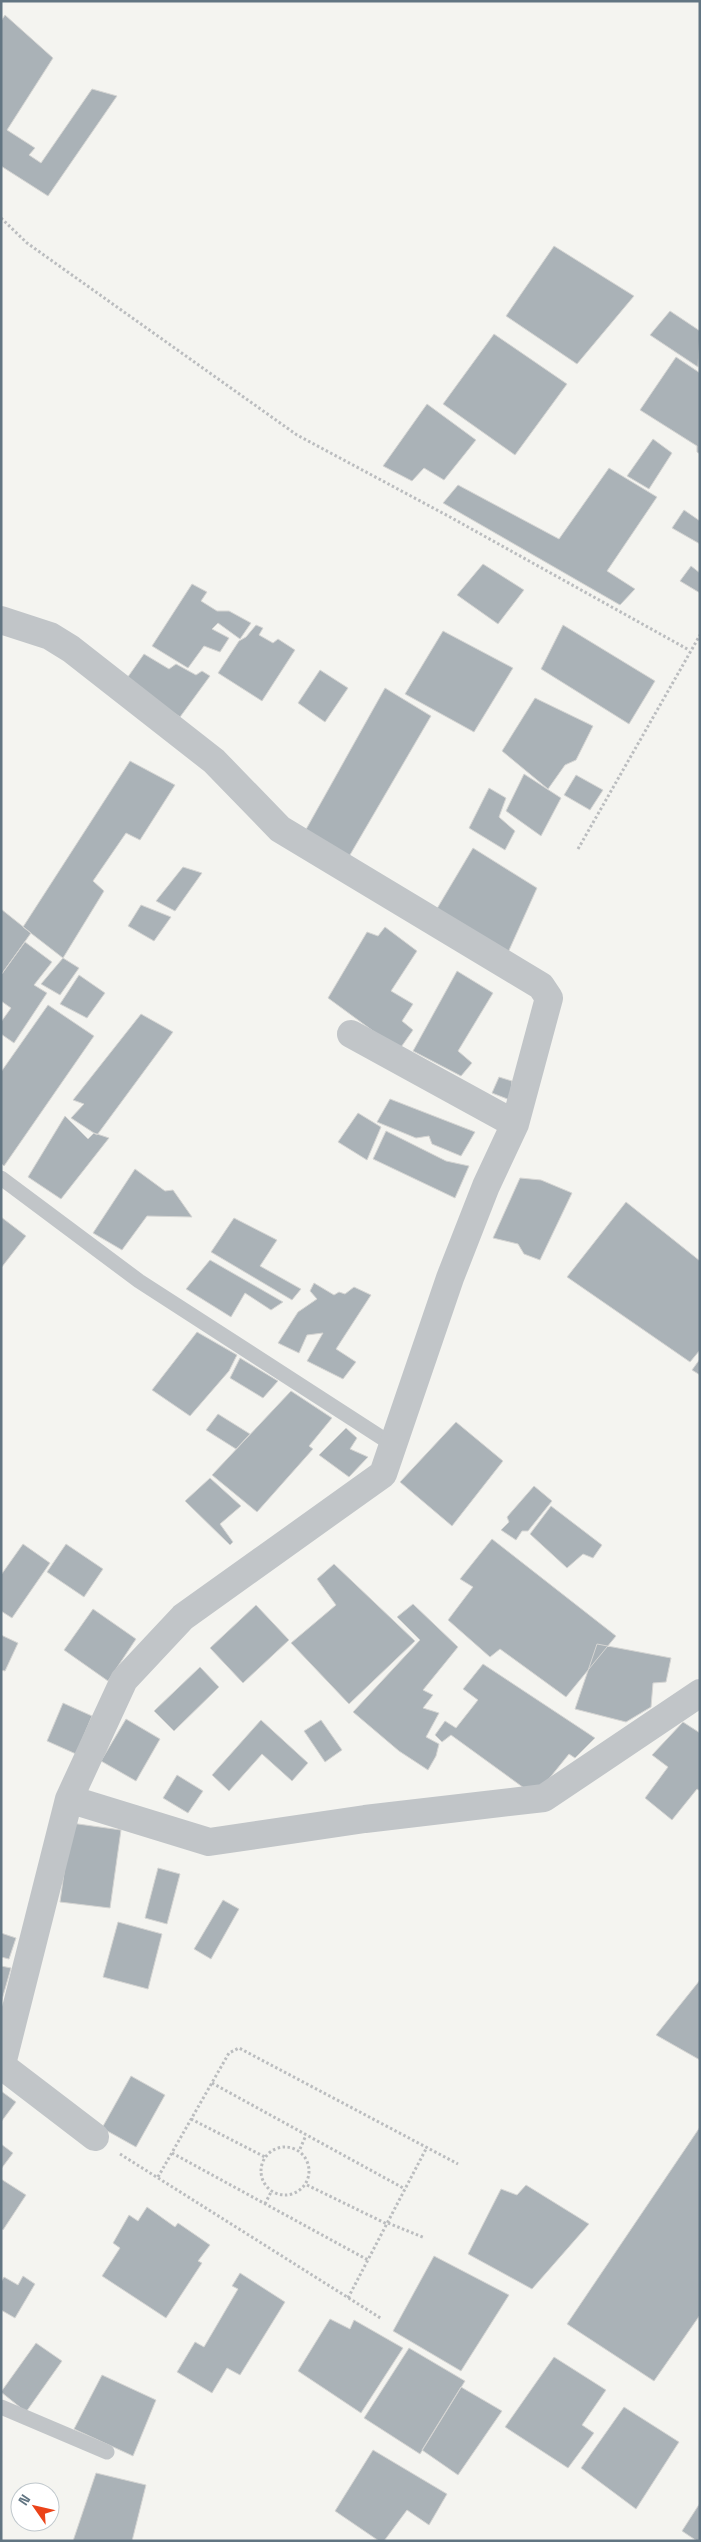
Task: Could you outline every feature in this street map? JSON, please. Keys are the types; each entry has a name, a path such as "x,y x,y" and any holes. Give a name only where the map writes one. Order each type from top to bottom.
{"street":[{"path":"1,620 50,636 71,650 214,761 280,829 541,986 549,998 515,1124 486,1186 450,1278 383,1474 183,1617 124,1680 69,1799 2,2067 95,2137"},
{"path":"351,1034 515,1124"},
{"path":"69,1799 209,1842 365,1819 544,1798 700,1693"}],"lane":[{"path":"1,1178 138,1281 393,1445"},
{"path":"1,2407 107,2452"}],"path":[{"path":"1,218 27,242 296,435 450,517 689,650"},
{"path":"578,849 689,650 700,635"},
{"path":"158,2177 229,2053 239,2048 458,2164"},
{"path":"212,2083 406,2189"},
{"path":"191,2119 264,2156"},
{"path":"300,2149 306,2135"},
{"path":"95,2137 382,2319"},
{"path":"280,2146 300,2149 310,2165 307,2185 290,2195 271,2192 260,2176 264,2156 280,2146"},
{"path":"348,2298 427,2147"},
{"path":"172,2153 368,2260"},
{"path":"307,2185 387,2223 425,2238"},
{"path":"265,2204 271,2192"}],"building":[{"path":"5,15 53,58 7,130 35,148 29,155 41,163 92,89 117,96 48,196 1,166 1,21"},
{"path":"554,246 634,296 577,364 506,316"},
{"path":"670,311 700,331 698,367 650,335"},
{"path":"494,334 567,384 515,455 443,404"},
{"path":"676,357 700,373 700,454 697,452 697,446 640,410"},
{"path":"427,404 476,440 444,480 424,468 412,481 383,466"},
{"path":"653,439 672,453 649,489 627,476"},
{"path":"609,468 657,497 607,571 635,589 620,605 443,503 458,485 559,539"},
{"path":"684,510 700,521 700,544 672,528"},
{"path":"483,564 524,590 498,624 457,595"},
{"path":"691,566 700,573 700,593 680,581"},
{"path":"192,584 207,592 201,601 217,611 229,611 251,623 240,639 218,623 212,629 229,638 220,652 204,646 188,668 152,646"},
{"path":"256,625 263,628 259,635 273,643 278,639 295,650 262,701 218,673 239,641 246,637"},
{"path":"563,625 655,681 629,724 541,669"},
{"path":"443,631 513,668 474,732 405,694"},
{"path":"144,654 169,669 176,664 196,675 202,671 210,676 180,717 125,681"},
{"path":"320,670 348,688 325,722 298,703"},
{"path":"385,688 431,716 347,860 304,833"},
{"path":"535,698 593,726 576,760 565,765 548,789 502,751"},
{"path":"130,761 175,785 140,840 126,833 93,881 104,891 63,958 23,927"},
{"path":"524,774 561,798 541,836 506,811"},
{"path":"576,775 603,790 590,810 564,795"},
{"path":"489,788 506,798 499,817 515,831 505,850 469,828"},
{"path":"473,848 537,888 506,957 435,912"},
{"path":"183,867 202,873 175,911 156,901"},
{"path":"141,905 171,917 154,941 128,926"},
{"path":"1,909 31,933 1,975"},
{"path":"385,927 417,951 391,991 413,1004 402,1021 413,1030 399,1050 328,998 367,932 378,936"},
{"path":"25,942 52,962 34,985 47,993 14,1043 1,1034 1,1022 11,1008 1,1001 1,975"},
{"path":"63,958 79,968 60,995 41,984"},
{"path":"457,971 493,993 458,1051 472,1063 461,1076 413,1051"},
{"path":"79,975 105,993 87,1018 60,1004"},
{"path":"48,1005 94,1036 4,1166 1,1163 1,1072"},
{"path":"141,1014 173,1032 97,1135 71,1118 84,1104 73,1100"},
{"path":"499,1077 512,1081 510,1100 492,1093"},
{"path":"390,1099 475,1132 461,1156 432,1144 429,1136 416,1138 377,1122"},
{"path":"358,1113 381,1127 367,1160 338,1142"},
{"path":"65,1116 88,1139 94,1133 109,1138 61,1199 28,1177"},
{"path":"386,1131 446,1161 469,1166 455,1198 373,1159"},
{"path":"135,1169 165,1191 173,1190 192,1217 147,1216 122,1250 93,1233"},
{"path":"520,1178 541,1180 572,1193 540,1260 524,1254 518,1244 493,1238"},
{"path":"626,1202 700,1261 700,1350 690,1362 567,1277"},
{"path":"1,1217 26,1236 1,1268"},
{"path":"234,1218 277,1240 260,1266 301,1289 292,1300 211,1252"},
{"path":"210,1260 283,1302 271,1310 245,1293 231,1317 186,1289"},
{"path":"314,1283 334,1295 339,1292 345,1294 354,1287 371,1295 336,1349 356,1362 343,1379 307,1361 323,1333 307,1335 299,1353 278,1343 298,1312 317,1299 310,1291"},
{"path":"197,1332 237,1355 229,1371 190,1416 152,1390"},
{"path":"240,1358 278,1381 263,1398 230,1378"},
{"path":"700,1359 700,1375 692,1370"},
{"path":"291,1391 332,1418 309,1446 313,1449 257,1512 212,1475"},
{"path":"218,1414 250,1434 236,1449 206,1430"},
{"path":"456,1422 503,1461 452,1526 400,1482"},
{"path":"346,1428 357,1438 350,1449 368,1457 349,1477 319,1455"},
{"path":"210,1478 241,1506 220,1524 233,1542 230,1545 185,1501"},
{"path":"534,1486 552,1501 528,1531 522,1531 516,1540 501,1530 509,1522 507,1517"},
{"path":"551,1506 602,1545 593,1558 583,1554 567,1568 530,1534"},
{"path":"492,1539 616,1636 566,1697 500,1649 490,1657 448,1620 473,1587 460,1579"},
{"path":"23,1544 50,1563 12,1618 1,1611 1,1575"},
{"path":"66,1544 103,1569 84,1597 47,1572"},
{"path":"334,1564 415,1641 349,1704 291,1643 336,1605 317,1579"},
{"path":"413,1604 458,1647 423,1690 433,1695 423,1708 439,1713 426,1737 439,1744 436,1756 428,1770 399,1751 353,1712 420,1640 397,1617"},
{"path":"256,1605 289,1640 243,1683 210,1648"},
{"path":"93,1609 136,1639 108,1681 64,1650"},
{"path":"1,1635 18,1643 5,1671 1,1670"},
{"path":"597,1644 671,1658 666,1682 653,1683 651,1707 626,1722 575,1709"},
{"path":"483,1664 595,1738 575,1758 569,1754 535,1796 451,1735 442,1742 435,1735 445,1721 456,1728 478,1700 463,1689"},
{"path":"200,1667 219,1687 174,1731 154,1711"},
{"path":"63,1703 92,1716 76,1754 47,1741"},
{"path":"126,1719 160,1739 136,1781 101,1761"},
{"path":"261,1720 308,1763 292,1781 262,1754 229,1791 212,1775"},
{"path":"321,1720 342,1750 325,1762 304,1731"},
{"path":"683,1722 700,1733 700,1791 697,1789 672,1820 645,1798 668,1767 652,1755"},
{"path":"177,1775 203,1791 188,1813 163,1798"},
{"path":"71,1823 121,1830 110,1908 60,1902"},
{"path":"158,1868 180,1874 167,1924 145,1918"},
{"path":"223,1900 239,1909 211,1959 194,1949"},
{"path":"118,1922 162,1934 148,1989 103,1977"},
{"path":"1,1933 16,1938 9,1959 1,1957"},
{"path":"1,1966 11,1968 1,2003"},
{"path":"700,1980 700,2060 656,2035"},
{"path":"131,2076 165,2095 136,2147 102,2128"},
{"path":"1,2091 16,2102 1,2122"},
{"path":"700,2127 700,2315 654,2381 567,2324"},
{"path":"1,2144 13,2153 1,2169"},
{"path":"1,2179 26,2195 3,2230 1,2228"},
{"path":"526,2185 589,2224 532,2289 468,2254 501,2189 517,2195"},
{"path":"147,2207 175,2227 178,2223 210,2245 198,2261 202,2263 166,2318 102,2276 120,2248 113,2243 129,2215 138,2221"},
{"path":"434,2256 509,2295 461,2371 393,2331"},
{"path":"240,2273 285,2302 240,2375 227,2368 212,2393 177,2372 195,2342 204,2347 238,2289 232,2286"},
{"path":"23,2276 35,2284 15,2318 1,2310 1,2282 4,2277 18,2285"},
{"path":"330,2319 350,2329 354,2320 403,2348 361,2413 298,2371"},
{"path":"36,2343 62,2361 26,2412 1,2392"},
{"path":"409,2348 465,2381 420,2454 364,2418"},
{"path":"554,2357 606,2390 582,2425 594,2433 568,2468 505,2427"},
{"path":"102,2375 156,2400 133,2456 74,2429"},
{"path":"461,2387 502,2411 458,2475 422,2450"},
{"path":"624,2407 679,2442 636,2509 581,2468"},
{"path":"373,2450 447,2494 429,2525 407,2510 384,2541 379,2541 335,2511"},
{"path":"96,2473 146,2485 132,2541 73,2541"},
{"path":"700,2503 700,2541 697,2541 682,2531"}]}
